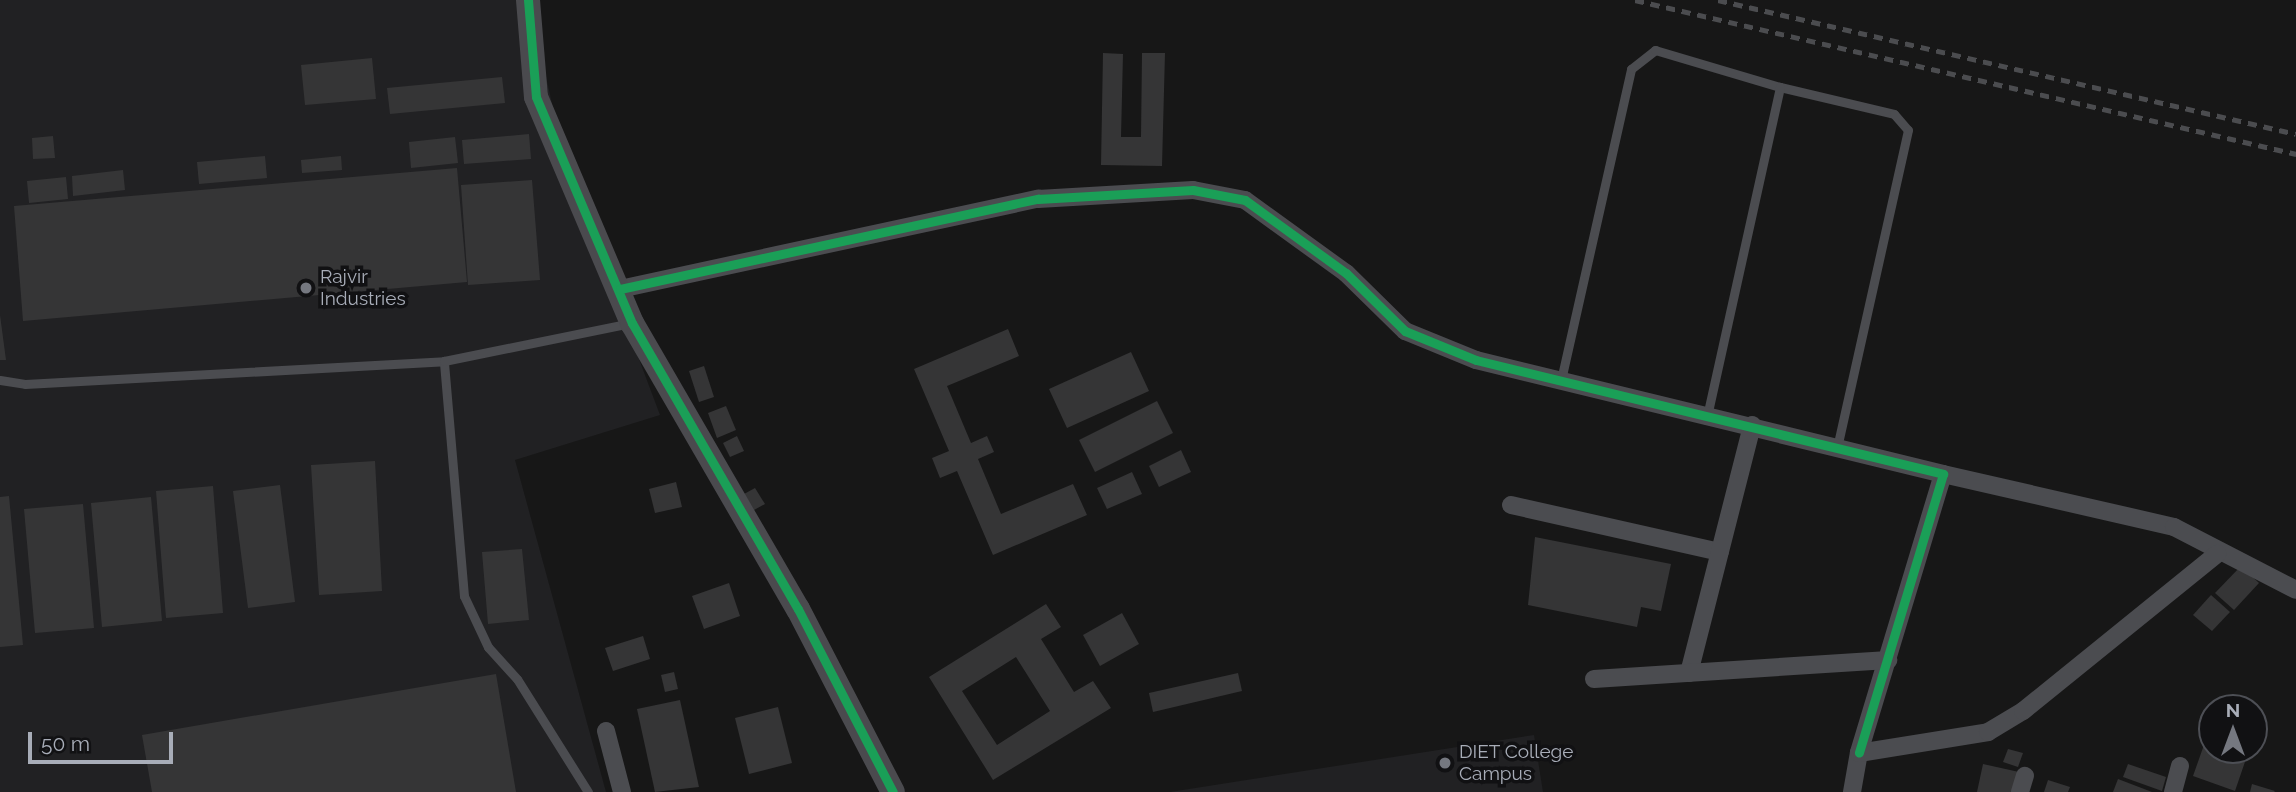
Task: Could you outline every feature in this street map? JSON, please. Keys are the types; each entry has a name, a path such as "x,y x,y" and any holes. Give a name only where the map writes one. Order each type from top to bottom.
{"street":[{"path":"528,0 536,97 620,289 632,323 798,609 893,792"},
{"path":"620,289 1038,199 1193,190 1245,200 1346,273 1405,331 1476,360 1752,425 1943,474 2174,527 2217,554 2296,590"},
{"path":"1689,673 1752,425"},
{"path":"1852,792 1859,752 1943,474"},
{"path":"1511,505 1720,552"},
{"path":"1859,752 1988,732 2023,711 2217,554"},
{"path":"1594,679 1888,660"},
{"path":"606,731 622,792"},
{"path":"2173,792 2180,766"}],"lane":[{"path":"1561,380 1631,69 1656,50 1780,87 1894,114 1908,130 1837,447"},
{"path":"1707,415 1780,87"},
{"path":"0,380 25,384 444,360 632,323"},
{"path":"444,360 464,596 488,647 517,679 588,792"}],"shaded area":[{"name":"Rajvir Industries","path":"0,0 529,0 565,162 660,415 515,460 606,792 0,792"},
{"name":"DIET College Campus","path":"1534,735 1543,792 1170,792"}],"building":[{"path":"1103,53 1123,54 1121,137 1141,137 1142,53 1165,53 1162,166 1101,165"},
{"path":"372,58 376,99 305,105 301,65"},
{"path":"502,77 505,103 390,114 387,88"},
{"path":"529,134 531,159 464,164 462,140"},
{"path":"53,136 55,158 33,159 32,138"},
{"path":"455,137 458,163 411,168 409,142"},
{"path":"265,156 267,178 199,184 197,162"},
{"path":"341,156 342,170 302,173 301,160"},
{"path":"457,168 467,282 23,321 14,206"},
{"path":"123,170 125,190 73,196 72,176"},
{"path":"66,177 68,199 29,203 27,181"},
{"path":"532,180 540,280 468,285 461,185"},
{"path":"0,315 6,360 0,360"},
{"path":"1008,329 1019,356 947,386 971,443 987,436 994,452 978,459 1001,514 1073,484 1087,515 993,555 957,471 940,478 932,458 949,451 914,369"},
{"path":"1131,352 1149,391 1067,428 1049,389"},
{"path":"704,366 714,397 699,402 689,371"},
{"path":"1157,401 1173,433 1095,472 1079,440"},
{"path":"726,406 736,430 717,438 708,413"},
{"path":"737,436 744,451 730,457 723,443"},
{"path":"1181,450 1191,472 1159,487 1149,466"},
{"path":"375,461 382,591 319,595 311,465"},
{"path":"1132,472 1142,494 1107,509 1097,488"},
{"path":"676,482 682,507 655,513 649,489"},
{"path":"280,485 295,602 248,608 233,491"},
{"path":"213,486 223,613 166,618 156,491"},
{"path":"755,488 765,504 754,510 744,494"},
{"path":"9,496 23,645 0,647 0,497"},
{"path":"151,497 162,621 102,627 91,503"},
{"path":"83,504 94,628 35,633 24,509"},
{"path":"1535,537 1671,564 1661,611 1641,607 1637,627 1528,605"},
{"path":"522,549 529,620 488,624 482,552"},
{"path":"2241,566 2259,583 2234,610 2215,593"},
{"path":"729,583 740,616 704,629 692,596"},
{"path":"2211,595 2230,612 2212,631 2193,615"},
{"path":"1046,604 1061,627 1041,639 1074,692 1093,681 1111,708 993,780 929,677","holes":["1016,657 1050,711 997,745 962,691"]},
{"path":"1122,613 1139,644 1100,666 1083,635"},
{"path":"643,636 650,659 613,671 605,648"},
{"path":"674,672 678,689 665,692 661,675"},
{"path":"1238,673 1242,691 1153,712 1149,693"},
{"path":"496,674 516,792 152,792 142,735"},
{"path":"680,700 699,787 655,792 637,709"},
{"path":"778,707 792,763 749,774 735,718"},
{"path":"2008,749 2023,753 2018,767 2003,762"},
{"path":"2198,762 2198,764 2244,764 2235,791 2193,776"},
{"path":"1983,764 2019,772 2015,792 1977,792"},
{"path":"2128,764 2166,777 2162,791 2123,777"},
{"path":"2118,779 2152,792 2113,792"},
{"path":"2048,780 2070,787 2068,792 2044,792"},
{"path":"2252,784 2275,791 2250,792"}],"railway":[{"path":"1635,0 2296,154"},
{"path":"1718,0 2296,134"}],"cycle path":[{"path":"528,0 536,97 632,323 798,609 893,792"},
{"path":"620,289 1038,199 1193,190 1245,200 1346,273 1405,331 1476,360 1943,474 1859,753"}],"place":[{"name":"Rajvir Industries","path":"306,288"},
{"name":"DIET College Campus","path":"1445,763"}]}
